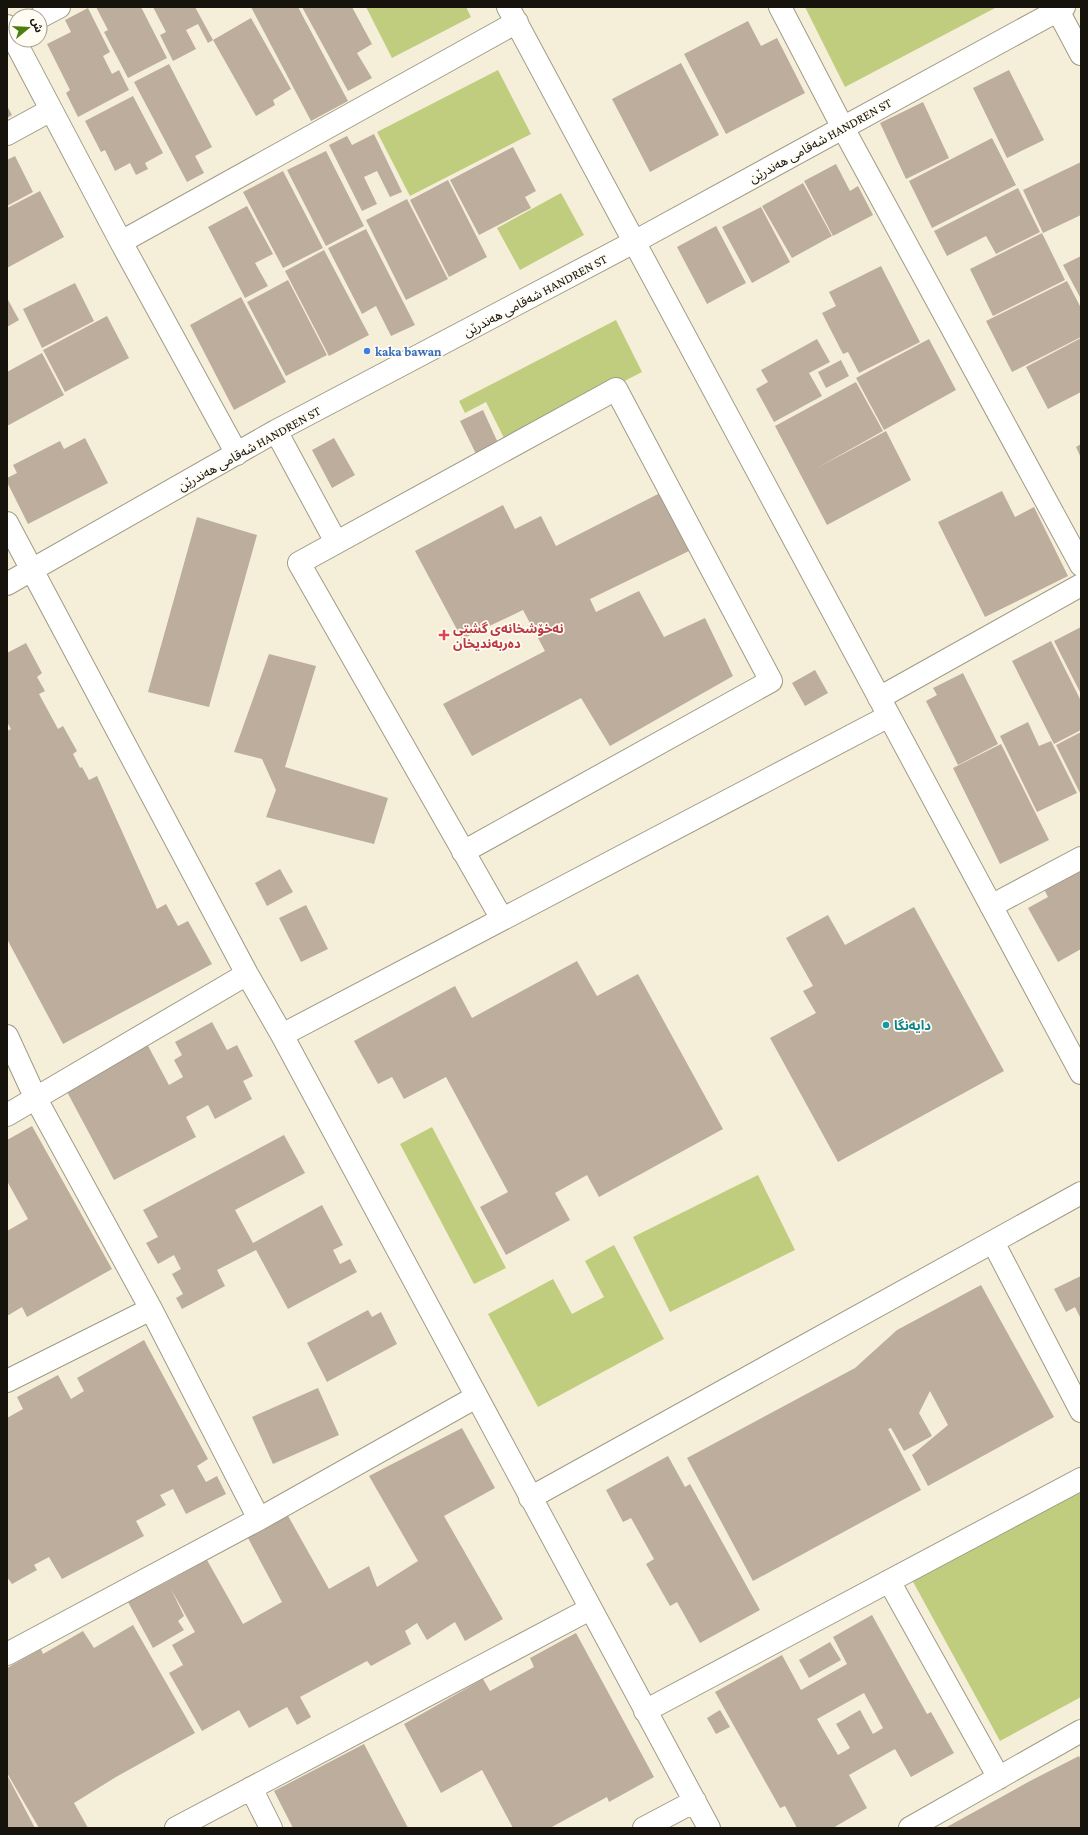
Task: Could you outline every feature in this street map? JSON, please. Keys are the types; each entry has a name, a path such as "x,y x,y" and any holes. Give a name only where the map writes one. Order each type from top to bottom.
{"street":[{"path":"48,13 59,7"},
{"path":"780,7 843,128 1081,565"},
{"path":"1059,8 1081,54"},
{"name":"شەقامی هەندرێن HANDREN ST","path":"7,584 276,432 634,242 1059,8"},
{"path":"121,242 512,15 1081,1073"},
{"path":"20,48 121,242 237,454"},
{"path":"7,134 51,110"},
{"path":"464,852 771,680 616,390 299,563 502,919"},
{"path":"276,432 336,542"},
{"path":"7,524 247,974 282,1035 709,1828"},
{"path":"282,1035 502,919 884,707 1081,585"},
{"path":"991,906 1081,858"},
{"path":"7,1115 247,974"},
{"path":"7,1036 36,1099 151,1309 259,1520"},
{"path":"530,1498 1081,1193"},
{"path":"993,1242 1081,1411"},
{"path":"7,1381 151,1309"},
{"path":"7,1654 259,1520 476,1396"},
{"path":"645,1711 1081,1479"},
{"path":"889,1581 999,1778"},
{"path":"176,1828 590,1609"},
{"path":"910,1828 1081,1731"},
{"path":"251,1788 271,1828"},
{"path":"644,1828 695,1801"}],"green space":[{"path":"366,7 466,7 471,17 392,58"},
{"path":"805,7 997,7 845,87"},
{"path":"498,70 531,134 410,196 377,132"},
{"path":"561,193 584,235 520,270 497,228"},
{"path":"616,320 642,372 506,442 486,402 465,413 459,401"},
{"path":"432,1127 506,1268 474,1284 400,1144"},
{"path":"758,1175 795,1250 670,1312 633,1237"},
{"path":"614,1245 664,1339 538,1407 488,1314 553,1279 572,1314 604,1297 585,1261"},
{"path":"1081,1486 1081,1697 1000,1741 911,1578"}],"building":[{"path":"96,7 141,7 167,58 128,78 104,32 108,30"},
{"path":"153,7 195,7 213,40 208,43 198,24 186,30 196,49 173,61 160,35 166,32"},
{"path":"251,7 298,7 348,101 311,121"},
{"path":"302,7 352,7 372,44 357,53 372,78 348,91"},
{"path":"88,8 110,52 103,56 112,74 119,70 129,90 78,117 66,93 70,90 48,46 48,44 71,32 65,20"},
{"path":"251,18 291,89 273,100 275,105 256,116 213,40"},
{"path":"748,21 761,46 777,38 805,93 726,134 684,54"},
{"path":"681,63 719,135 650,172 612,99"},
{"path":"169,64 212,147 195,156 204,173 187,182 134,82"},
{"path":"1009,70 1044,140 1007,158 973,88"},
{"path":"133,96 163,153 145,163 148,169 136,175 130,163 115,171 105,150 101,152 85,121"},
{"path":"923,102 949,158 906,179 880,123"},
{"path":"7,106 12,115 7,118"},
{"path":"374,134 402,192 390,197 377,171 364,177 377,204 362,211 329,145 347,136 352,145"},
{"path":"992,138 1016,185 932,228 909,181"},
{"path":"513,147 536,191 525,197 531,208 479,235 450,180"},
{"path":"326,151 364,226 326,246 287,170"},
{"path":"15,156 33,192 7,206 7,160"},
{"path":"1081,162 1081,215 1043,233 1023,190"},
{"path":"836,164 850,191 858,186 873,215 833,236 804,181"},
{"path":"283,171 323,248 283,268 243,192"},
{"path":"448,180 487,257 449,277 410,200"},
{"path":"803,183 832,236 792,258 762,206"},
{"path":"1018,188 1040,232 996,254 986,236 947,256 934,231"},
{"path":"40,191 64,237 7,268 7,208"},
{"path":"407,199 448,279 406,300 366,220"},
{"path":"247,206 273,254 255,263 268,286 245,298 208,227"},
{"path":"761,207 790,262 752,283 722,227"},
{"path":"716,226 746,283 707,304 677,247"},
{"path":"366,229 415,325 391,336 376,306 362,314 328,248"},
{"path":"1042,233 1065,280 993,316 970,269"},
{"path":"324,250 369,335 329,356 285,271"},
{"path":"1081,256 1081,299 1063,265"},
{"path":"881,266 920,342 859,373 848,352 843,354 822,313 836,306 829,292"},
{"path":"288,280 327,355 286,376 247,302"},
{"path":"1067,281 1081,308 1081,337 1012,372 986,321"},
{"path":"75,283 94,321 42,348 23,309"},
{"path":"241,297 286,382 234,410 190,325"},
{"path":"7,298 19,320 7,327"},
{"path":"107,316 129,358 65,392 43,350"},
{"path":"1081,338 1081,392 1048,409 1026,367"},
{"path":"817,339 830,362 809,373 822,396 774,422 756,389 768,382 761,370"},
{"path":"929,339 956,390 884,430 856,378"},
{"path":"42,353 64,395 7,426 7,372"},
{"path":"841,360 849,376 826,388 818,372"},
{"path":"856,382 883,431 815,469 886,431 911,480 827,525 775,426"},
{"path":"483,410 498,443 476,454 460,421"},
{"path":"85,438 108,483 28,524 7,482 7,478 17,473 13,465 60,441 64,449"},
{"path":"334,438 355,475 332,488 312,450"},
{"path":"1081,444 1081,458 1076,447"},
{"path":"1002,491 1015,517 1034,507 1068,576 985,617 938,522"},
{"path":"662,492 691,550 590,599 596,612 639,591 664,637 705,618 733,676 610,746 581,698 472,756 443,704 545,651 523,610 462,639 415,551 503,505 515,529 541,516 556,546"},
{"path":"197,517 257,535 209,707 148,692"},
{"path":"1081,627 1081,694 1054,641"},
{"path":"1051,641 1081,701 1081,730 1054,744 1012,661"},
{"path":"26,643 42,673 37,677 45,691 39,694 58,729 63,726 77,751 73,754 80,768 82,767 89,780 97,776 157,909 166,904 178,926 188,921 212,964 63,1044 7,939 7,731 11,729 7,722 7,653"},
{"path":"269,654 316,666 285,767 388,798 374,844 266,817 276,790 262,759 234,752"},
{"path":"815,670 828,693 805,706 792,683"},
{"path":"963,673 998,744 958,765 926,701 937,695 933,688"},
{"path":"1028,722 1039,746 1051,741 1077,793 1037,812 1000,736"},
{"path":"1081,732 1081,795 1056,745"},
{"path":"1001,744 1049,840 1000,864 953,768"},
{"path":"1081,866 1081,949 1058,962 1028,908 1048,897 1043,887"},
{"path":"280,869 293,892 267,906 255,883"},
{"path":"306,905 328,949 301,962 279,918"},
{"name":"دایەنگا","path":"914,907 1004,1071 838,1162 770,1038 816,1013 803,991 813,986 786,938 828,915 845,945"},
{"path":"577,961 597,996 638,974 723,1129 599,1197 587,1175 555,1193 570,1220 506,1255 480,1207 508,1192 446,1077 404,1099 392,1077 378,1084 354,1041 455,986 472,1018"},
{"path":"212,1022 227,1050 237,1045 253,1076 243,1081 252,1099 215,1119 208,1105 186,1117 196,1137 114,1180 65,1088 147,1044 169,1085 183,1077 174,1060 182,1055 175,1042"},
{"path":"32,1126 112,1269 27,1317 22,1307 7,1316 7,1231 28,1219 7,1181 7,1140"},
{"path":"284,1135 305,1173 235,1210 253,1243 322,1205 343,1245 333,1250 340,1264 350,1259 357,1272 288,1309 256,1250 217,1270 225,1286 182,1309 176,1298 183,1294 172,1274 181,1269 174,1255 158,1264 146,1243 158,1237 143,1210"},
{"path":"1081,1276 1081,1319 1075,1307 1066,1312 1054,1289"},
{"path":"981,1285 1054,1417 928,1486 912,1455 948,1425 930,1391 919,1413 932,1436 904,1451 891,1428 888,1429 921,1490 753,1581 687,1458 855,1368 897,1330"},
{"path":"368,1310 372,1317 381,1312 397,1344 327,1382 307,1343"},
{"path":"144,1340 208,1459 197,1466 206,1482 217,1476 226,1494 186,1514 173,1489 160,1495 166,1505 136,1521 144,1536 62,1579 49,1557 34,1565 37,1570 12,1584 7,1577 7,1418 23,1409 17,1397 58,1375 71,1399 84,1391 77,1378"},
{"path":"318,1388 339,1435 273,1464 252,1417"},
{"path":"462,1428 495,1488 444,1516 503,1619 465,1641 455,1622 427,1640 417,1623 405,1631 411,1644 371,1666 367,1661 300,1697 311,1717 297,1725 287,1707 249,1728 239,1710 202,1731 169,1673 183,1665 172,1645 195,1632 171,1589 184,1616 178,1621 184,1630 153,1648 128,1602 207,1560 243,1624 282,1602 247,1536 287,1514 329,1589 369,1566 377,1587 418,1561 369,1476"},
{"path":"668,1456 685,1487 690,1484 760,1610 700,1643 677,1602 670,1606 646,1564 654,1559 631,1518 623,1522 606,1490"},
{"path":"872,1615 927,1714 931,1712 954,1753 911,1777 895,1749 849,1775 867,1808 833,1828 797,1828 785,1806 780,1808 715,1692 782,1655 801,1690 847,1664 833,1637","holes":["864,1693 883,1728 873,1734 860,1710 836,1724 850,1748 838,1755 817,1719"]},
{"path":"133,1625 195,1733 116,1777 74,1803 88,1828 39,1828 7,1773 7,1668 41,1649 43,1654 83,1631 94,1648"},
{"path":"576,1633 654,1777 609,1802 607,1797 550,1828 513,1828 482,1770 441,1793 404,1724 483,1679 490,1691 534,1667 530,1658"},
{"path":"830,1642 841,1660 809,1678 799,1660"},
{"path":"720,1710 730,1727 716,1734 707,1718"},
{"path":"364,1744 408,1828 293,1828 274,1791"},
{"path":"1079,1756 1081,1760 1081,1828 945,1828 1030,1781"},
{"path":"7,1775 35,1828 7,1828"}],"place":[{"name":"kaka bawan","path":"367,351"},
{"name":"نەخۆشخانەی گشتی دەربەندیخان","path":"444,635"},
{"name":"دایەنگا","path":"886,1025"}]}
